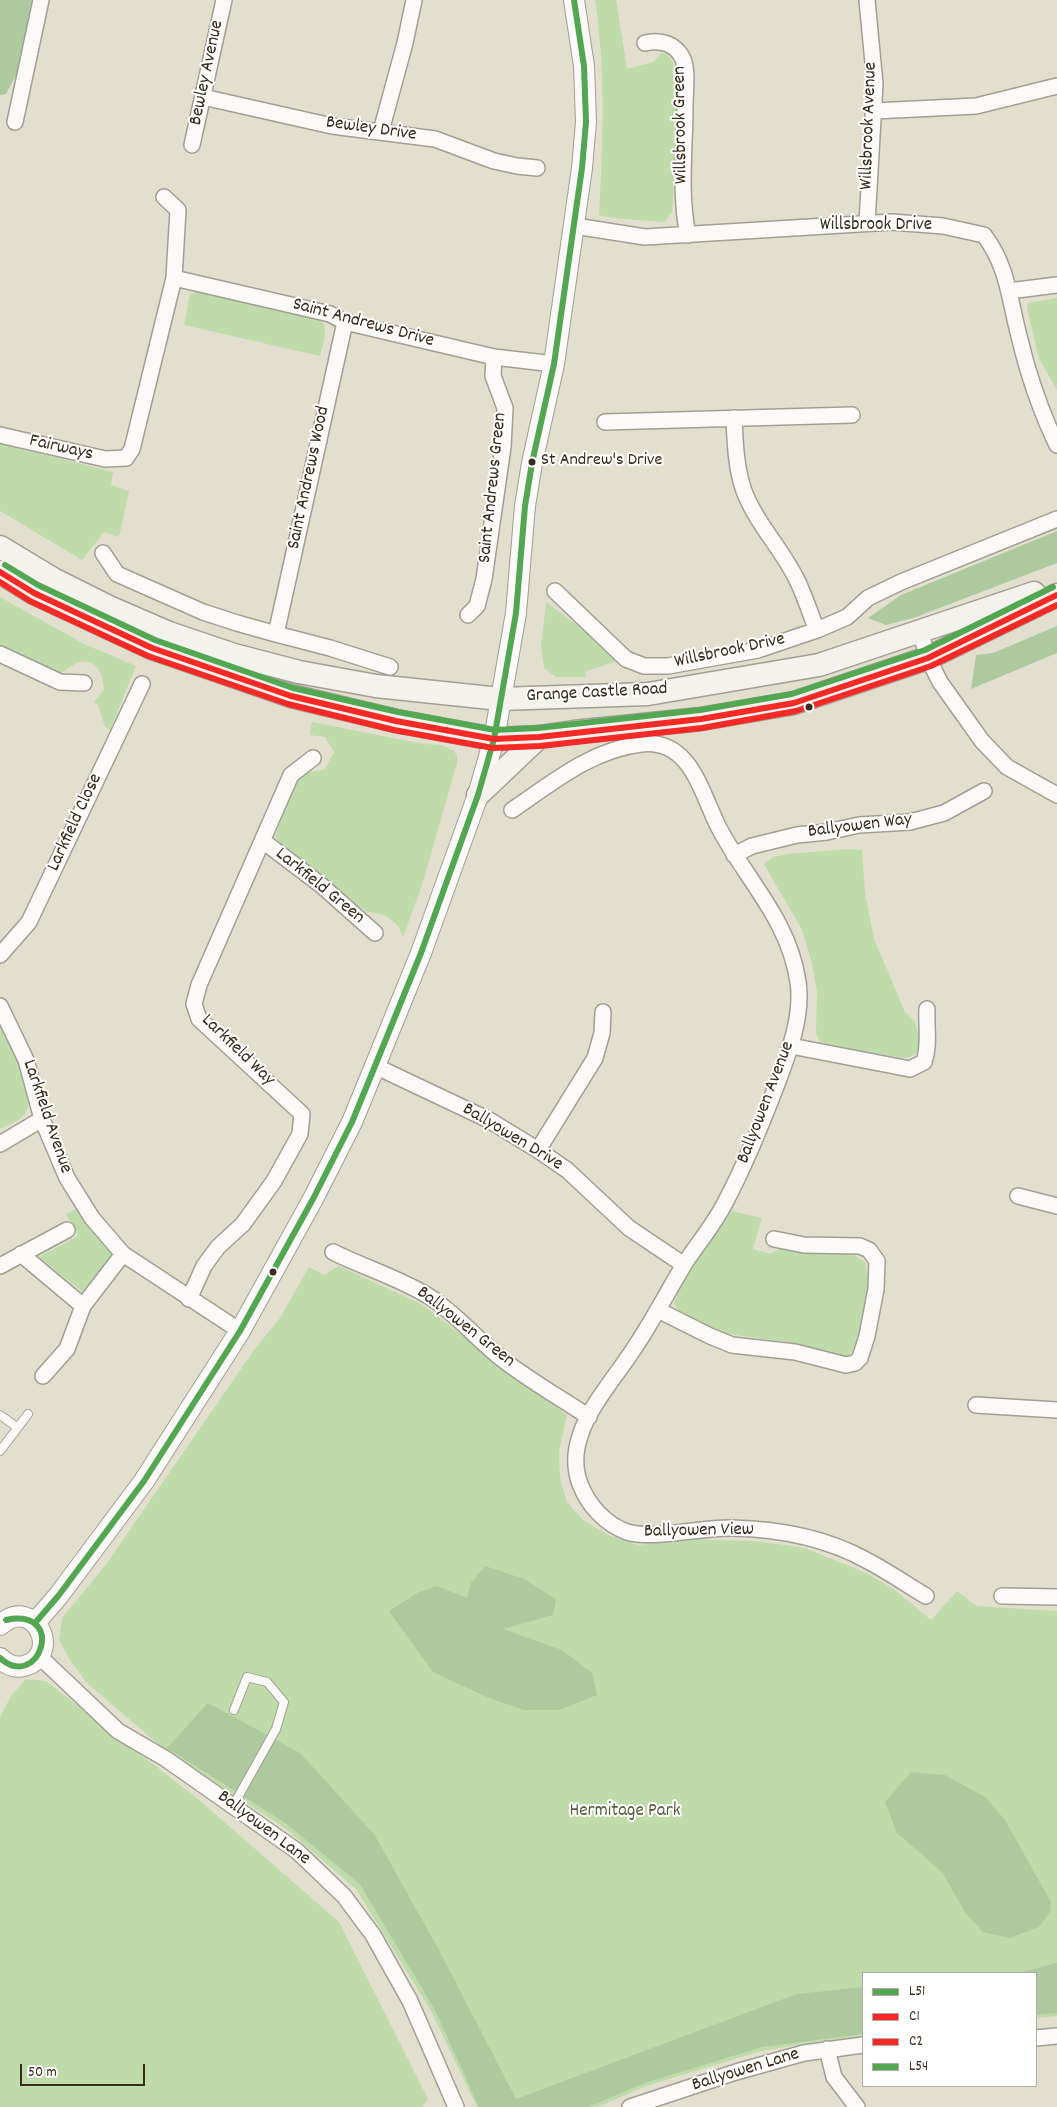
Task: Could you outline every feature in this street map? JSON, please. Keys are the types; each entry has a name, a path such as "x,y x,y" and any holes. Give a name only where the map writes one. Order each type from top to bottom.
{"main road":[{"name":"Grange Castle Road","path":"0,547 54,579 109,606 169,633 234,655 298,672 376,686 500,699 648,694 818,664 1057,585"},
{"name":"Grange Castle Road","path":"0,572 34,593 88,620 152,648 282,693 396,721 494,739 540,737 701,718 794,702 928,658 1057,595"},
{"path":"478,795 540,737"}],"street":[{"path":"14,122 41,0"},
{"name":"Bewley Avenue","path":"192,145 224,0"},
{"path":"381,131 405,43 414,0"},
{"path":"35,1623 59,1595 144,1481 240,1331 313,1199 352,1122 375,1066 421,953 478,795 494,739 516,612 525,506 554,364 575,226 586,122 584,66 574,0"},
{"name":"Willsbrook Avenue","path":"867,0 875,84 867,223"},
{"name":"Willsbrook Green","path":"645,43 671,44 678,50 684,61 683,210 688,235"},
{"path":"874,111 976,106 1057,86"},
{"name":"Bewley Drive","path":"203,97 332,126 440,140 494,161 536,168"},
{"path":"164,196 178,210 174,278"},
{"name":"Willsbrook Drive","path":"575,226 645,237 892,222 943,226 984,235 994,249 1006,275 1027,368 1052,422 1057,445"},
{"name":"Saint Andrews Drive","path":"174,278 330,314 345,322 494,357 554,364"},
{"name":"Fairways","path":"0,435 105,459 126,458 132,449 174,278"},
{"path":"1009,291 1057,285"},
{"name":"Saint Andrews Wood","path":"276,634 345,322"},
{"name":"Saint Andrews Green","path":"468,616 477,606 484,579 503,447 505,408 493,376 494,357"},
{"path":"605,422 852,415"},
{"path":"734,418 735,438 744,490 757,516 776,543 798,582 817,630"},
{"path":"529,698 516,688 534,555 531,470"},
{"name":"Willsbrook Drive","path":"555,591 626,659 644,666 668,666 758,650 817,630 847,617 868,598 893,586 1057,519"},
{"path":"103,553 117,574 203,612 390,667"},
{"path":"920,631 928,658 940,682 982,741 1007,767 1057,795"},
{"path":"0,654 60,682 84,684"},
{"name":"Larkfield Close","path":"0,955 29,922 142,684"},
{"name":"Ballyowen Avenue","path":"512,810 584,761 636,744 658,743 679,753 693,772 734,855 777,918 790,949 798,984 797,1014 791,1046 755,1143 725,1204 684,1265 658,1310 590,1417"},
{"name":"Larkfield Way","path":"189,1299 204,1266 218,1247 243,1224 274,1181 300,1134 302,1114 199,1019 194,1004 200,985 291,775 313,758"},
{"name":"Ballyowen Way","path":"734,855 752,846 797,835 859,826 910,822 944,813 984,791"},
{"name":"Larkfield Green","path":"263,841 321,884 375,933"},
{"name":"Larkfield Avenue","path":"0,1006 26,1060 42,1119 67,1178 92,1218 123,1254 240,1331"},
{"path":"791,1046 910,1070 924,1062 928,1050 927,1010"},
{"path":"538,1150 595,1058 602,1033 603,1012"},
{"name":"Ballyowen Drive","path":"375,1066 489,1120 538,1150 567,1170 629,1228 684,1265"},
{"path":"0,1144 42,1119"},
{"path":"1018,1196 1057,1206"},
{"path":"0,1266 66,1230"},
{"path":"658,1310 710,1336 732,1344 795,1352 846,1365 854,1363 860,1358 868,1336 876,1290 877,1261 869,1250 860,1246 804,1245 774,1239"},
{"name":"Ballyowen Green","path":"333,1252 351,1262 407,1284 431,1298 468,1327 497,1355 590,1417"},
{"path":"22,1254 83,1306"},
{"path":"43,1376 67,1349 83,1306 123,1254"},
{"path":"976,1405 1057,1410"},
{"name":"Ballyowen View","path":"590,1417 580,1434 575,1462 579,1482 591,1506 606,1520 628,1532 651,1534 730,1528 776,1531 818,1541 864,1558 926,1596"},
{"path":"1002,1596 1057,1597"},
{"path":"0,1625 5,1620 21,1616 35,1623 40,1628 43,1642 39,1656 26,1665 11,1665 1,1662"},
{"name":"Ballyowen Lane","path":"39,1656 118,1730 166,1759 297,1851 344,1896 373,1936 410,2001 456,2107"},
{"path":"1037,2038 1057,2036"},
{"name":"Ballyowen Lane","path":"630,2107 736,2072 804,2053 862,2045"},
{"path":"827,2049 834,2077 857,2107"}],"lane":[{"path":"0,1451 28,1414"},
{"path":"0,1415 17,1427"},
{"path":"233,1806 276,1730 284,1702 267,1682 247,1677 234,1710"}],"green space":[{"path":"0,0 36,0 21,66 6,94 0,95"},
{"path":"595,0 616,0 627,69 654,62 661,53 668,55 674,64 677,130 672,212 664,222 599,215 602,81"},
{"path":"197,292 319,318 325,331 320,356 184,325 190,294"},
{"path":"1057,298 1057,390 1039,359 1027,308 1028,303"},
{"path":"0,443 113,472 111,485 129,491 119,537 104,532 82,560 0,511"},
{"path":"1057,531 1057,563 916,617 886,625 868,618 901,595"},
{"path":"0,597 84,644 136,666 110,730 105,727 98,705 94,702 104,690 103,679 95,665 85,661 79,662 59,674 0,648"},
{"path":"546,602 623,659 585,672 587,677 556,677 544,668 541,647"},
{"path":"1057,626 1057,653 971,689 976,655 993,653"},
{"path":"312,722 423,744 442,745 454,751 457,756 457,763 423,882 403,937 395,923 384,915 365,911 307,867 282,846 275,837 293,785 306,773 325,769 334,752 325,737 310,735"},
{"path":"850,849 862,850 865,893 874,939 905,1012 915,1022 920,1042 918,1052 906,1058 869,1053 820,1042 816,1034 817,992 812,963 802,930 764,864 773,857 788,854"},
{"path":"0,1025 20,1069 28,1094 28,1104 26,1112 21,1118 0,1129"},
{"path":"79,1208 113,1256 84,1293 39,1257 78,1236 66,1214"},
{"path":"732,1211 762,1218 753,1249 770,1254 781,1248 853,1254 866,1263 868,1283 864,1311 856,1343 848,1357 795,1343 728,1334 683,1317 674,1303 681,1285"},
{"name":"Hermitage Park","path":"339,1266 421,1304 567,1415 559,1451 560,1479 567,1502 583,1520 608,1535 638,1545 686,1539 756,1541 805,1548 866,1573 895,1590 931,1620 957,1591 976,1606 1057,1611 1057,2016 1037,2018 1037,1972 862,1972 862,2036 761,2051 646,2086 598,2107 477,2107 431,2011 356,1889 285,1828 165,1750 86,1682 70,1660 59,1640 62,1618 107,1563 254,1350 280,1318 309,1267 324,1275"},
{"path":"485,1566 524,1579 556,1599 553,1615 503,1629 562,1650 592,1673 597,1695 559,1710 524,1710 489,1698 433,1672 389,1611 419,1592 437,1586 467,1598 471,1583"},
{"path":"26,1679 46,1681 199,1800 339,1922 428,2099 422,2107 0,2107 0,1717 11,1696"},
{"path":"208,1703 300,1753 374,1834 440,1952 516,2099 797,1994 862,1987 862,2034 762,2047 645,2083 588,2107 479,2107 436,2012 360,1884 284,1822 167,1748"},
{"path":"911,1772 945,1775 985,1797 1005,1820 1051,1902 1050,1912 1039,1927 1010,1938 983,1932 965,1912 942,1872 897,1833 885,1802"},
{"path":"1057,1963 1057,2013 1037,2015 1037,1972 1022,1972"}],"transit line":[{"name":"L51","path":"35,1623 59,1595 144,1481 240,1331 313,1199 352,1122 375,1066 421,953 478,795 494,739 516,613 525,506 532,463 554,364 582,168 586,122 584,66 574,0"},
{"name":"L54","path":"5,565 38,585 155,640 293,688 398,712 495,730 538,728 700,710 792,694 925,650 1053,587"},
{"name":"C1","path":"0,572 34,593 152,648 291,696 396,721 494,739 539,737 701,719 794,703 928,658 1057,595"},
{"name":"C2","path":"0,582 30,601 148,656 288,704 394,730 493,748 540,746 702,728 796,711 931,666 1057,605"},
{"name":"L51","path":"0,1658 14,1666 26,1665 35,1658 41,1647 42,1636 37,1625 25,1619 6,1620"}],"place":[{"name":"St Andrew's Drive","path":"532,462"}]}
